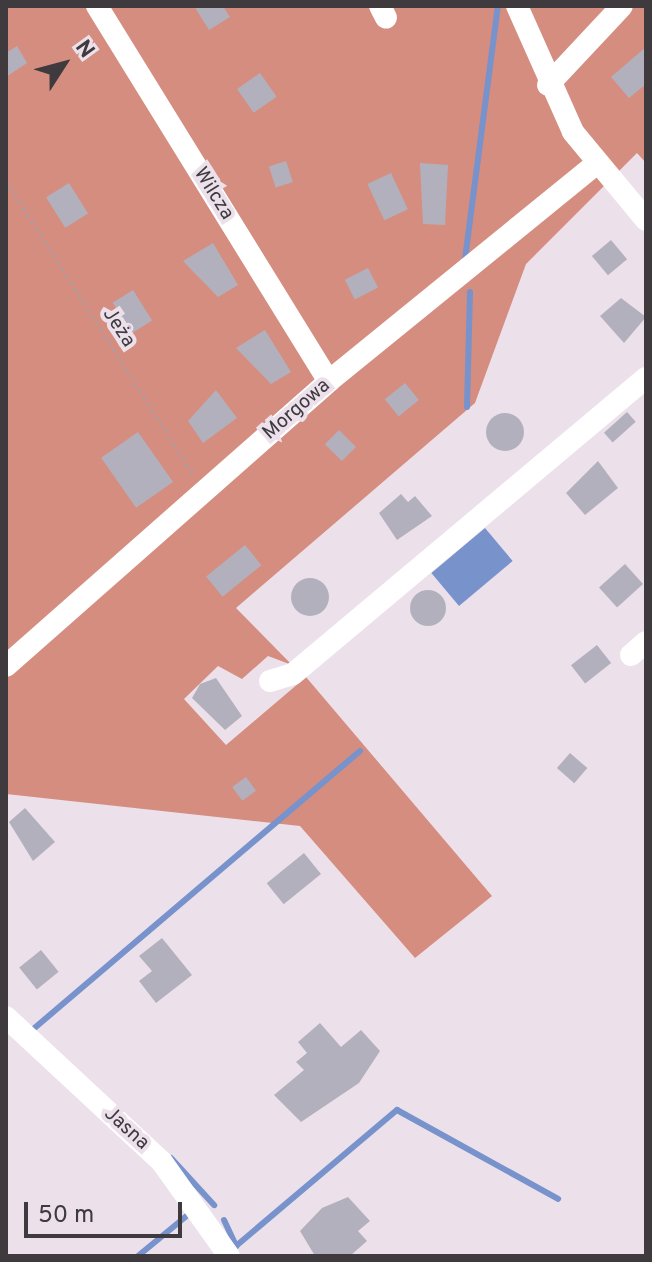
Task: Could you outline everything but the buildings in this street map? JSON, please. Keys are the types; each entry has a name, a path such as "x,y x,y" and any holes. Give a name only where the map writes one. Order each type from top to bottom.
{"street":[{"name":"Wilcza","path":"97,6 329,381"},
{"path":"517,6 548,85 596,164 646,220"},
{"path":"548,85 622,6"},
{"name":"Morgowa","path":"6,666 329,381 596,164"},
{"path":"270,681 293,674 646,378"},
{"name":"Jasna","path":"6,1017 15,1042 162,1162 229,1256"}],"path":[{"name":"Jeża","path":"6,181 204,491"}],"shaded area":[{"path":"6,6 646,6 646,163 637,153 526,264 475,403 236,608 292,665 268,656 242,679 218,666 184,699 226,745 306,677 492,896 415,958 300,826 6,794"}],"water":[{"path":"485,528 513,561 459,606 431,573"}],"waterway":[{"path":"465,259 498,6"},
{"path":"467,407 470,292"},
{"path":"31,1031 360,751"},
{"path":"224,1220 236,1246 397,1110 558,1199"},
{"path":"171,1158 214,1205"},
{"path":"138,1256 189,1214"}]}
